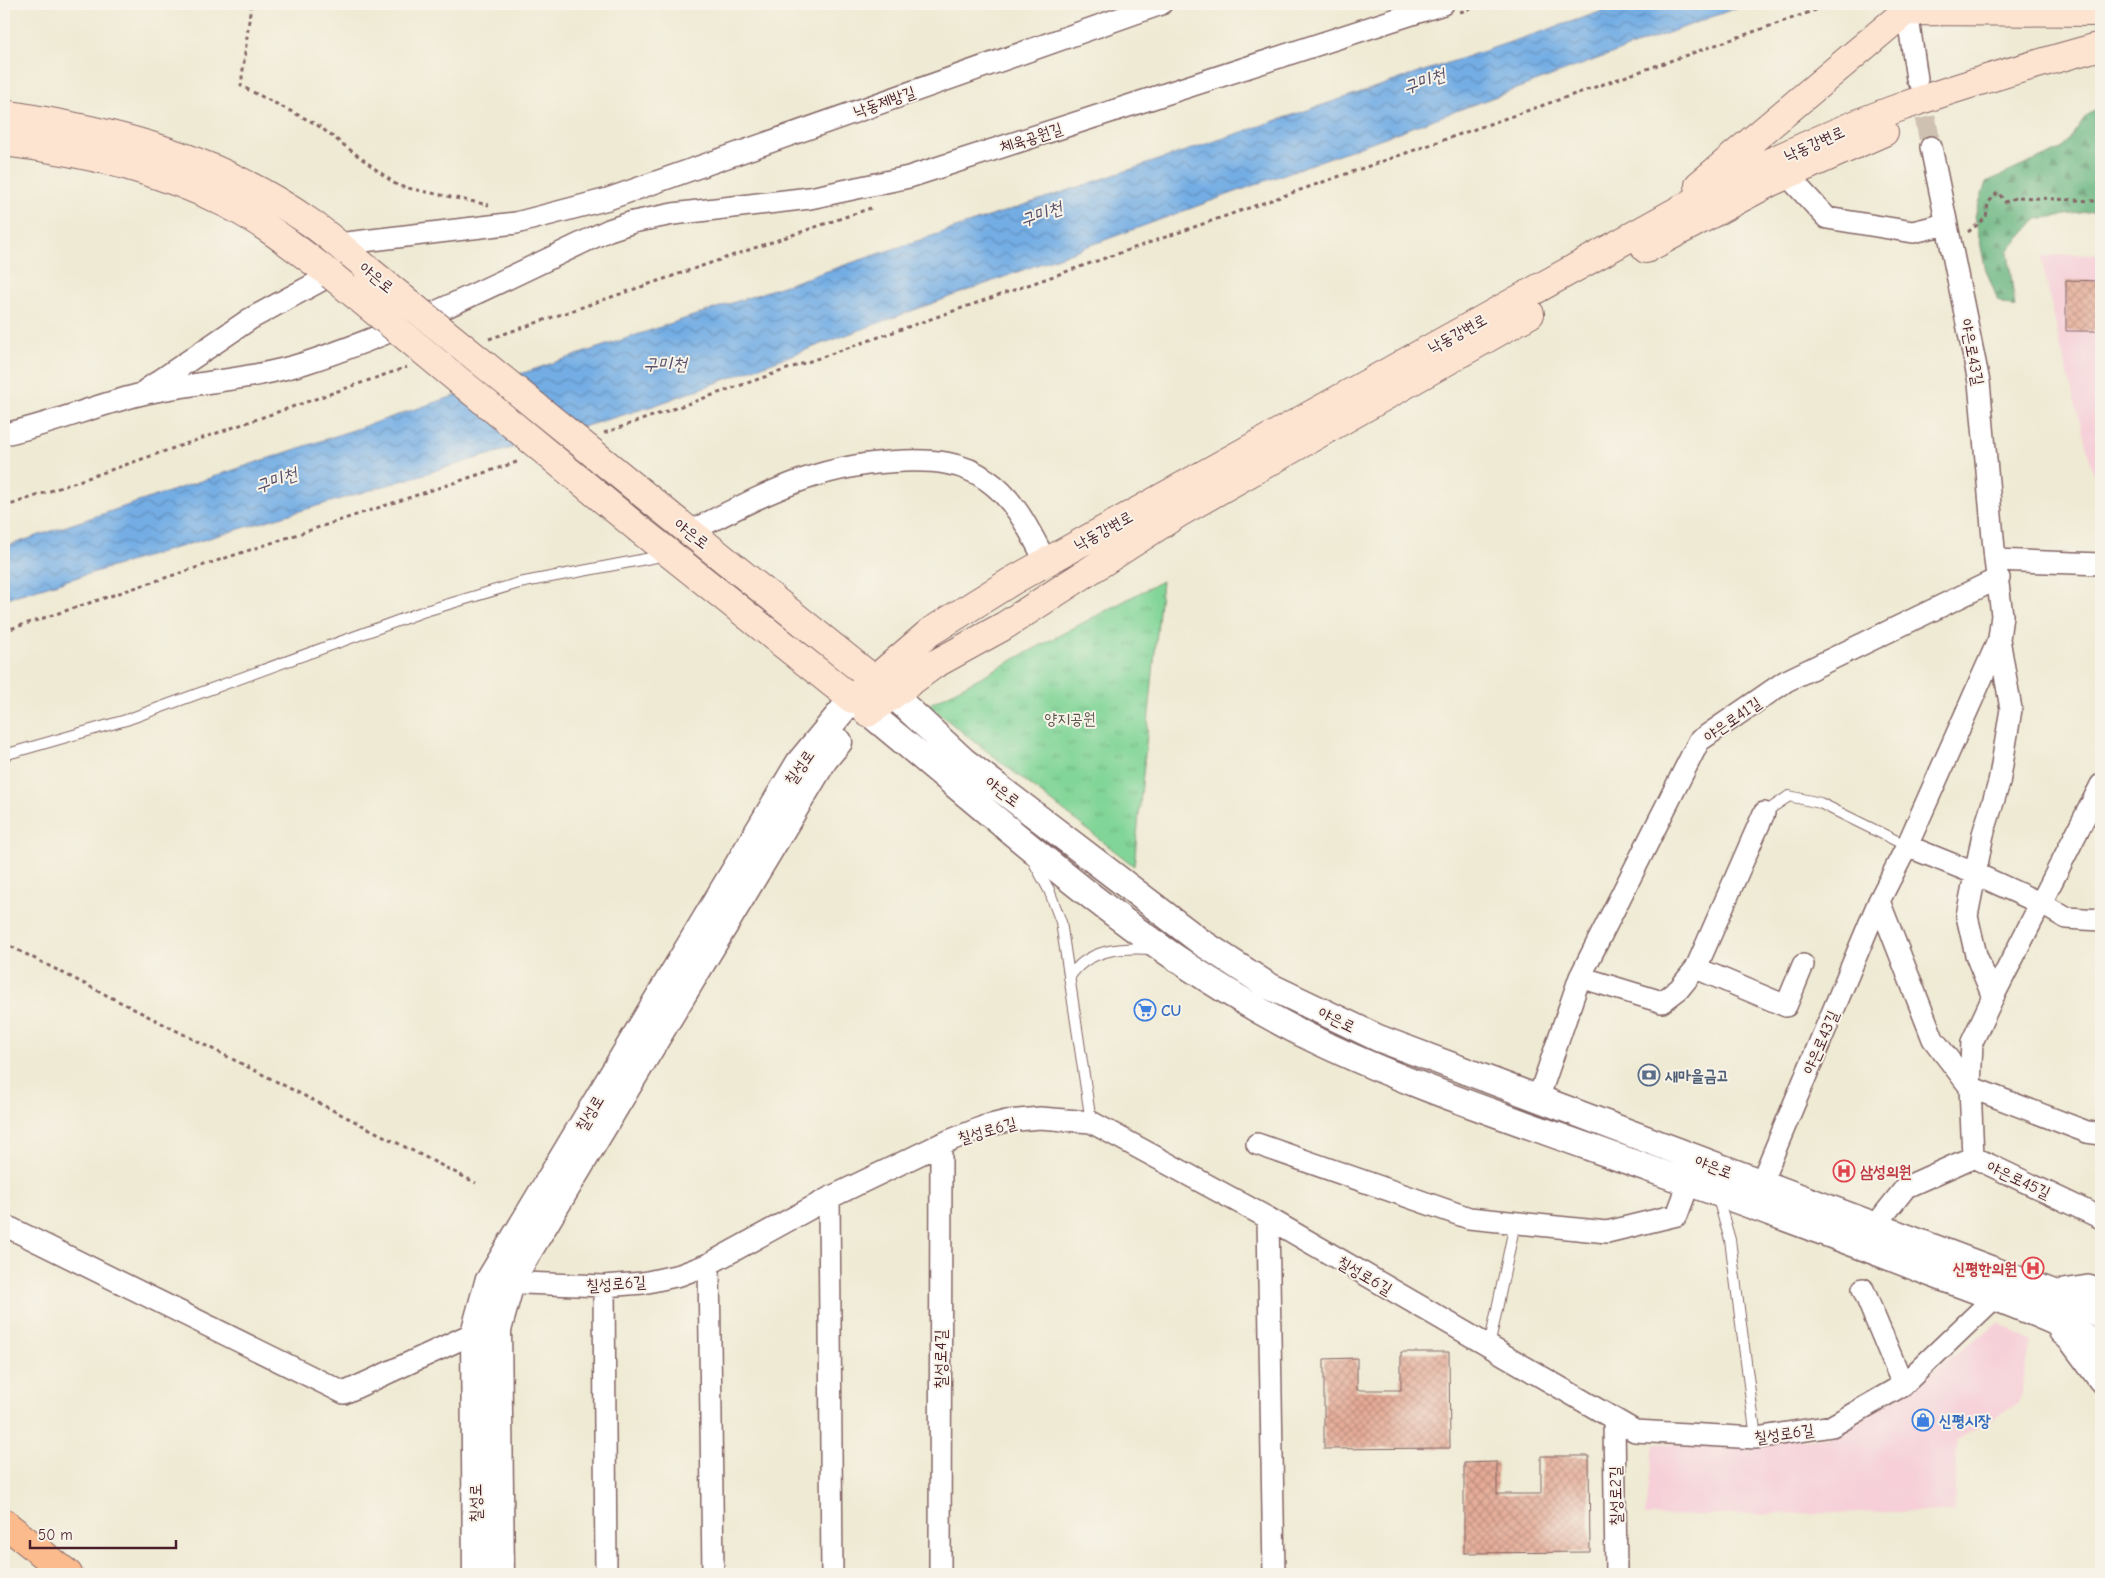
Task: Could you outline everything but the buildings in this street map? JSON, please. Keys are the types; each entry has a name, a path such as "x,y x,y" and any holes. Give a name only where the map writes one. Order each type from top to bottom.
{"highway":[{"path":"4,1523 68,1574"}],"main road":[{"path":"1641,231 1906,8 2101,12"},
{"name":"낙동강변로","path":"860,706 930,632 1046,562 1742,175 1828,135 1952,89 2101,46"},
{"name":"낙동강변로","path":"860,706 893,695 935,664 1012,621 1179,514 1644,250 1787,175 1891,129 2101,65"},
{"name":"야은로","path":"4,114 107,133 192,158 251,185 309,221 893,695"},
{"name":"야은로","path":"4,142 46,147 114,161 169,178 228,204 272,231 331,275 670,555 860,706"}],"street":[{"name":"낙동제방길","path":"338,244 516,223 608,199 1161,4"},
{"name":"체육공원길","path":"137,396 256,374 312,360 466,299 609,230 633,222 673,214 810,198 909,177 1443,4"},
{"path":"1906,8 1917,79"},
{"name":"야은로43길","path":"1931,147 1979,382 2002,615 1999,639 2011,709 1999,783 1983,834 1974,873"},
{"path":"1787,175 1827,218 1913,232 1948,231"},
{"path":"608,199 609,230"},
{"path":"4,434 137,396 250,319 331,275"},
{"path":"685,527 778,488 822,472 850,465 928,460 954,464 974,472 992,484 1021,515 1046,562"},
{"path":"1997,569 2101,564"},
{"name":"야은로41길","path":"1538,1099 1580,977 1699,741 1786,681 1997,569"},
{"name":"야은로43길","path":"1761,1183 1879,901 1906,846 1999,639"},
{"name":"야은로","path":"893,695 964,761 1202,942 1267,985 1378,1038 2051,1292 2101,1315"},
{"name":"야은로","path":"860,706 1023,843 1163,950 1224,990 1299,1032 1382,1069 1533,1127 1716,1192 2046,1318 2101,1345"},
{"name":"칠성로","path":"476,1574 486,1332 499,1282 799,762 860,706"},
{"name":"야은로45길","path":"2101,785 1972,1042 1970,1087 1972,1157 2101,1218"},
{"path":"1580,977 1662,1002 1679,989 1696,968 1764,813"},
{"path":"1906,846 1974,873 2042,904 2066,918 2101,920"},
{"path":"1974,873 1967,916 1976,955 1993,997"},
{"path":"1879,901 1933,1039 1970,1087 2087,1132 2101,1134"},
{"path":"1696,968 1786,1006 1803,965"},
{"name":"칠성로6길","path":"499,1282 604,1286 643,1283 680,1275 709,1264 829,1198 941,1144 983,1127 1007,1121 1040,1118 1091,1122 1268,1218 1489,1348 1635,1431 1756,1438 1832,1426 1903,1385 1994,1298"},
{"name":"칠성로4길","path":"940,1574 941,1144"},
{"name":"야은로","path":"1257,1144 1469,1218 1608,1232 1677,1215 1689,1183"},
{"path":"1875,1226 1906,1187 1972,1157"},
{"path":"829,1198 832,1574"},
{"path":"1268,1218 1274,1574"},
{"path":"4,1225 344,1393 486,1332"},
{"path":"709,1264 713,1574"},
{"path":"604,1286 606,1574"},
{"path":"2051,1292 2088,1286 2101,1290"},
{"path":"1863,1289 1903,1385"},
{"path":"2046,1318 2072,1340 2101,1379"},
{"name":"칠성로","path":"486,1332 501,1574"},
{"name":"칠성로2길","path":"1614,1419 1616,1574"}],"lane":[{"path":"4,755 126,720 422,612 520,584 670,555"},
{"path":"1764,813 1789,796 1820,802 1906,846"},
{"path":"1023,843 1049,890 1061,922 1091,1122"},
{"path":"1069,978 1077,966 1093,956 1116,948 1163,950"},
{"name":"야은로","path":"1716,1192 1730,1240 1756,1438"},
{"path":"1489,1348 1515,1223"}],"path":[{"path":"251,4 241,86 316,124 378,174 398,186 498,207 516,223"},
{"path":"601,434 1833,4"},
{"path":"1948,231 1972,231 1986,218 1988,203 1998,192 2005,202 2017,197 2094,201 2101,198"},
{"path":"483,341 878,205"},
{"path":"4,506 408,367"},
{"path":"4,631 525,459"},
{"path":"4,943 476,1183"}],"shaded area":[{"path":"2101,253 2101,502 2059,341 2041,256"},
{"name":"신평시장","path":"1998,1322 2031,1342 2019,1403 1957,1440 1954,1511 1645,1516 1654,1444 1826,1438 1916,1383"}],"green space":[{"path":"2101,107 2101,210 2037,219 2008,251 2015,308 1998,301 1985,267 1975,216 1986,182 2063,148 2086,116"},
{"name":"양지공원","path":"1162,581 1134,866 928,705"}],"water":[{"name":"구미천","path":"1624,4 1747,4 653,406 4,599 4,547"}],"tunnel":[{"path":"1919,86 1931,147"}],"place":[{"name":"CU","path":"1145,1010"},
{"name":"새마을금고","path":"1649,1075"},
{"name":"삼성의원","path":"1844,1171"},
{"name":"신평한의원","path":"2033,1268"},
{"name":"신평시장","path":"1923,1420"}]}
